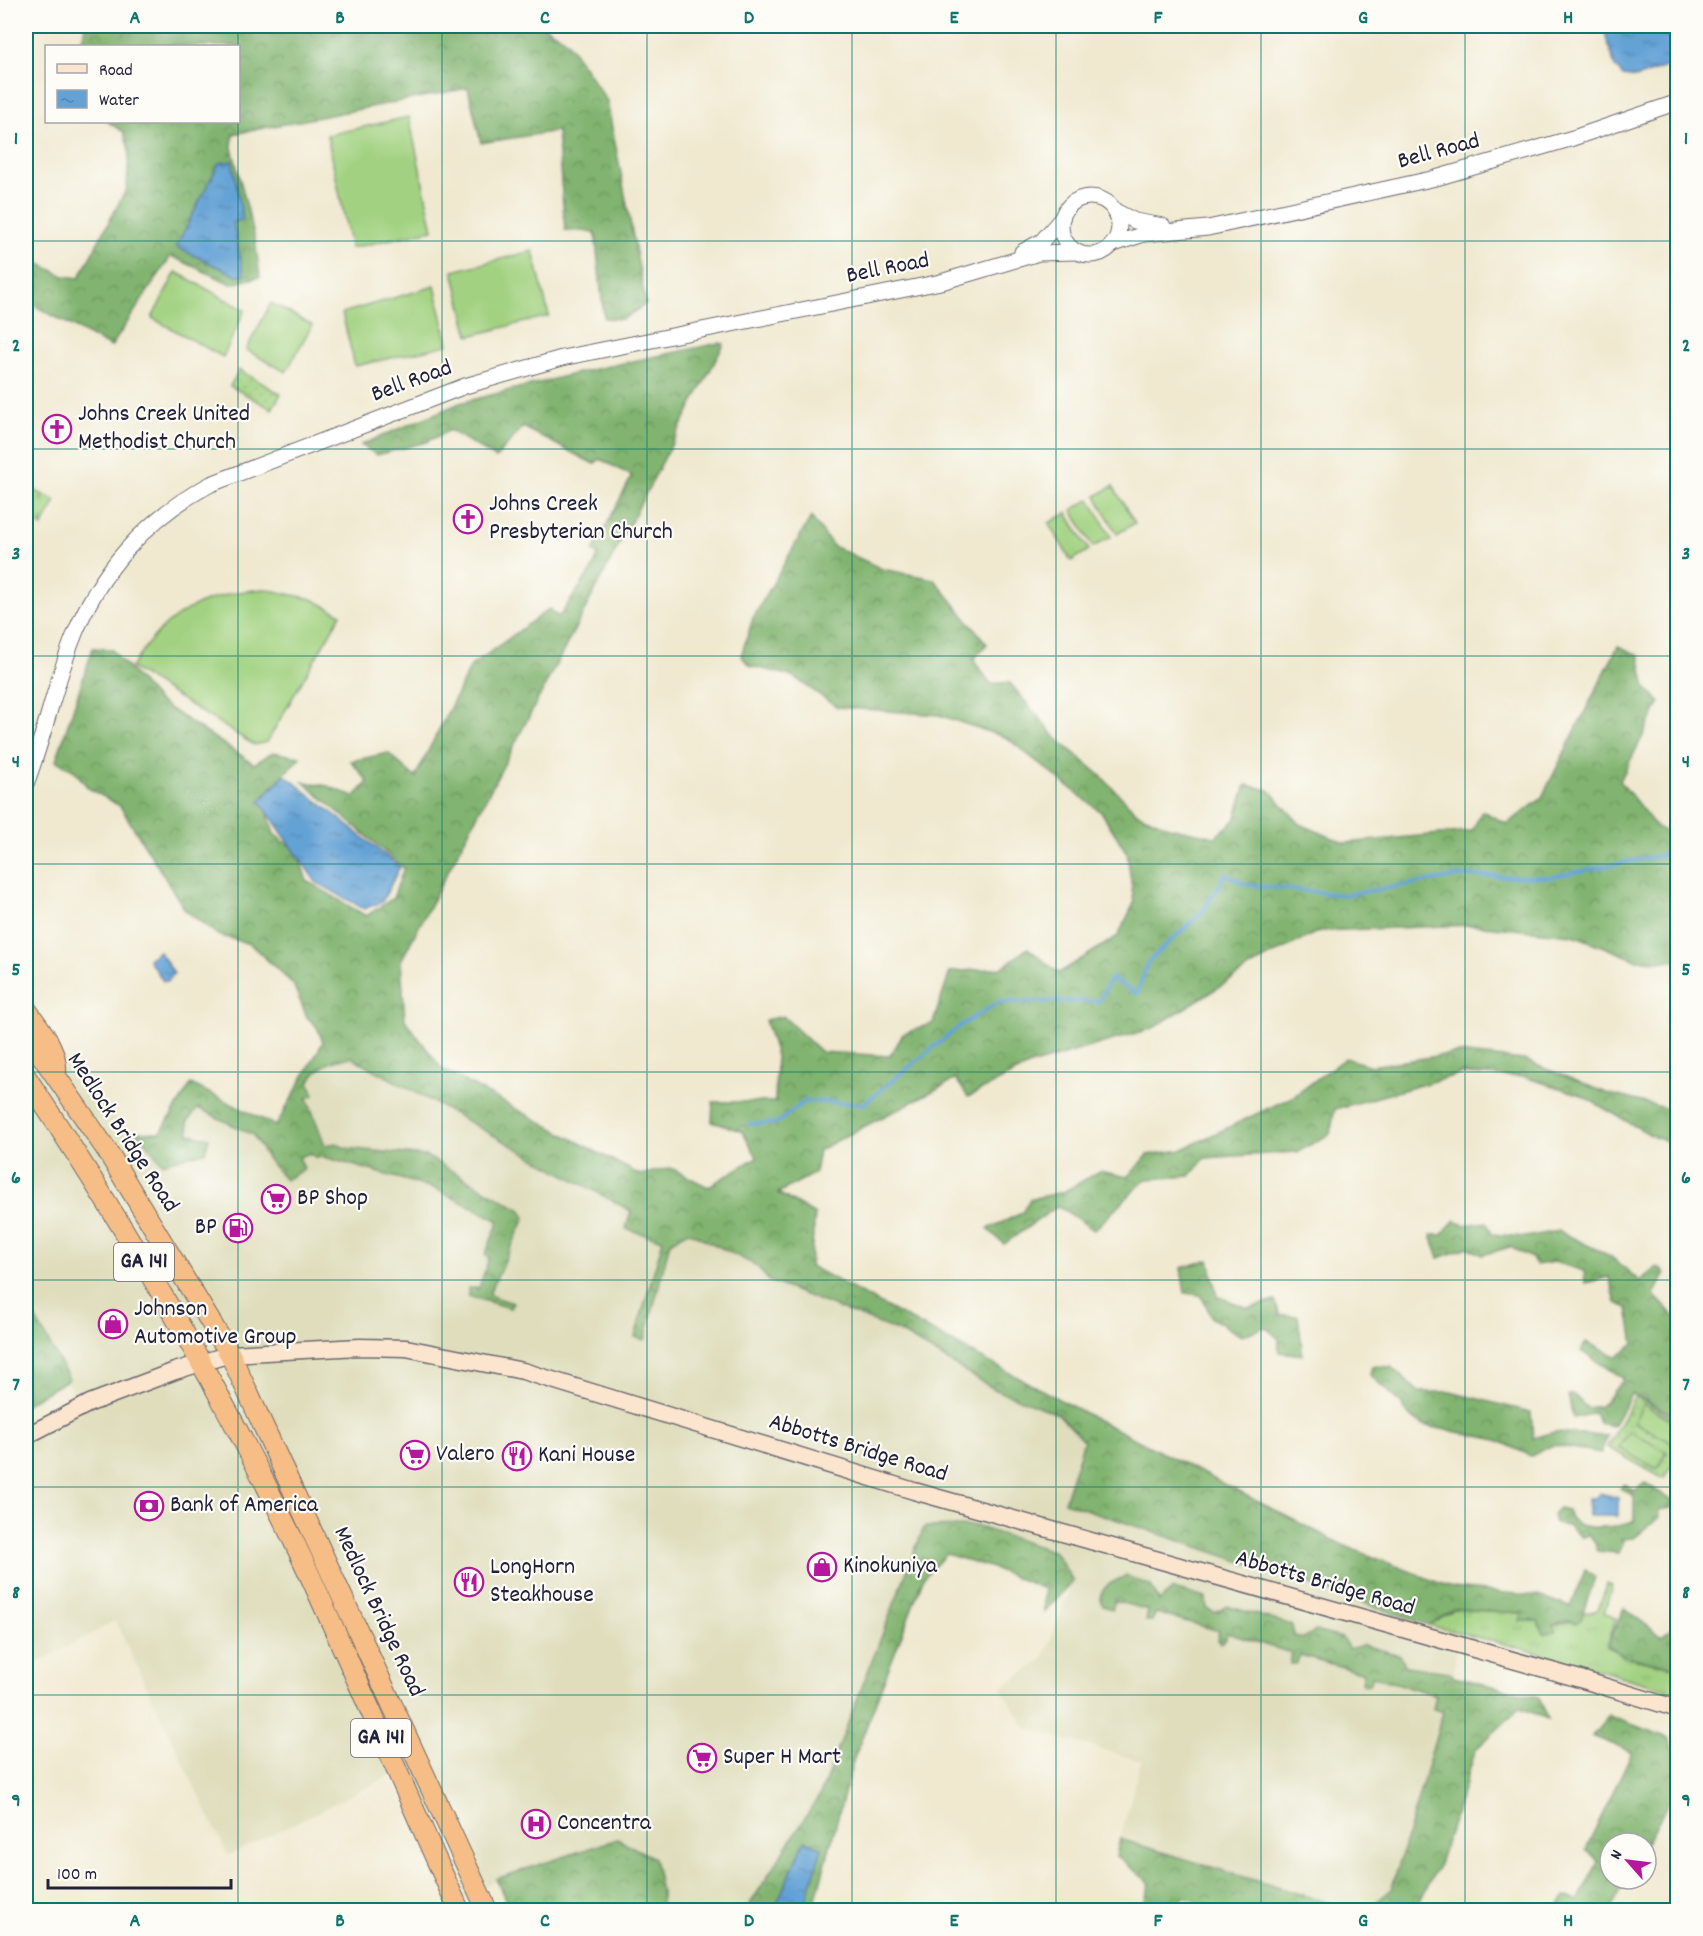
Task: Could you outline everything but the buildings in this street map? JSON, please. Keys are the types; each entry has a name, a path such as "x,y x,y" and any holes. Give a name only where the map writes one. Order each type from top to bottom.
{"highway":[{"path":"26,1009 50,1043 57,1064 56,1078"},
{"name":"Medlock Bridge Road","path":"26,1033 106,1149 230,1354 487,1911"},
{"name":"Medlock Bridge Road","path":"26,1077 143,1261 200,1362 304,1565 459,1911"}],"main road":[{"name":"Abbotts Bridge Road","path":"26,1436 90,1403 200,1362 230,1354 360,1347 406,1348 523,1371 914,1491 1580,1679 1677,1709"}],"street":[{"name":"Bell Road","path":"26,784 72,640 91,598 118,557 156,520 195,492 264,462 465,386 562,358 931,284 993,269 1039,254 1076,252 1089,256 1103,253 1114,244 1144,234 1208,228 1436,178 1573,138 1677,102"},
{"name":"Bell Road","path":"993,269 1042,242 1062,218 1067,208 1088,197 1101,199 1115,211 1135,221 1152,225 1208,228"},
{"path":"1114,244 1119,228 1115,211"},
{"path":"1062,218 1063,238 1076,252"}],"shaded area":[{"path":"26,1017 130,1133 137,1132 162,1163 189,1135 188,1121 198,1108 253,1135 267,1158 299,1157 310,1153 315,1157 324,1157 436,1189 499,1221 485,1254 489,1257 479,1288 468,1288 491,1296 490,1292 525,1218 337,1143 326,1145 307,1098 308,1082 317,1068 329,1061 351,1057 632,1211 627,1229 663,1240 635,1337 645,1339 670,1242 688,1231 757,1266 769,1281 900,1332 994,1389 1058,1414 1084,1441 1064,1502 1429,1625 1457,1632 1454,1677 1392,1888 1368,1910 1352,1910 1120,1839 1141,1761 1026,1728 1001,1688 1043,1659 1073,1581 924,1527 820,1795 746,1910 661,1910 661,1891 496,1879 460,1907 398,1772 228,1856 115,1621 26,1669 26,1423 73,1394 26,1310"}],"green space":[{"path":"85,26 544,26 567,41 607,101 646,304 623,319 604,318 595,232 565,230 557,131 481,143 468,88 233,134 232,148 255,239 260,277 231,284 171,256 111,347 26,301 26,257 64,276 79,278 127,188 129,150 124,132 110,123 240,123 240,45 81,45"},
{"path":"409,117 433,230 351,248 327,135"},
{"path":"533,251 549,316 469,336 453,271"},
{"path":"176,272 245,310 223,357 152,318"},
{"path":"435,286 448,345 355,366 342,313"},
{"path":"271,303 312,325 286,372 246,350"},
{"path":"719,343 724,344 401,961 405,1020 442,1069 640,1175 671,1168 708,1187 757,1157 742,1131 712,1122 713,1102 775,1102 776,1056 765,1020 783,1016 821,1052 890,1056 903,1034 933,1023 950,972 1001,968 1028,948 1059,973 1118,936 1134,903 1127,853 1102,813 1007,738 939,715 837,707 792,676 751,666 741,656 753,618 811,517 833,546 882,569 934,579 987,644 973,660 991,684 1009,682 1056,738 1100,775 1137,813 1169,827 1215,837 1235,820 1246,785 1269,790 1300,824 1345,843 1472,831 1482,811 1507,824 1541,799 1618,646 1639,655 1646,688 1660,702 1620,781 1657,828 1677,836 1678,957 1675,961 1637,960 1573,935 1472,925 1319,931 1264,959 1153,1028 1030,1065 968,1097 956,1079 819,1150 815,1173 778,1193 815,1215 810,1266 1092,1417 1343,1545 1452,1588 1539,1596 1571,1607 1585,1570 1595,1577 1581,1619 1576,1623 1569,1620 1554,1625 1555,1632 1544,1634 1538,1621 1520,1621 1523,1613 1454,1609 1429,1625 1064,1502 1084,1441 1058,1414 994,1389 900,1332 769,1281 757,1266 688,1231 670,1242 645,1340 635,1337 663,1240 626,1229 631,1211 351,1057 327,1064 317,1071 309,1082 314,1095 307,1098 325,1145 337,1143 345,1148 426,1156 521,1210 525,1218 490,1292 491,1296 513,1303 510,1308 468,1296 468,1288 479,1288 489,1258 485,1255 499,1221 436,1189 324,1157 315,1157 310,1153 299,1157 304,1169 285,1180 267,1158 253,1135 198,1108 188,1121 189,1134 209,1138 205,1152 162,1163 137,1132 161,1132 191,1084 276,1126 323,1042 317,1027 307,1017 293,984 250,944 218,935 185,910 120,806 88,788 75,771 56,761 93,648 111,649 158,701 254,764 273,752 300,757 263,797 274,834 297,851 307,881 366,916 393,898 404,868 303,782 328,786 354,797 368,782 351,761 388,753 415,777 471,666 549,609 559,617 593,568 598,554 593,551 632,476 600,459 594,464 523,427 496,458 450,430 426,442 377,455 361,445 460,403 581,372"},
{"path":"239,370 281,394 272,409 230,386"},
{"path":"26,486 56,501 42,527 26,518"},
{"path":"1113,486 1135,523 1117,534 1096,496"},
{"path":"1090,499 1111,537 1093,547 1072,510"},
{"path":"1067,513 1089,550 1071,561 1049,523"},
{"path":"264,589 312,599 341,614 267,742 254,745 131,668 143,649 157,634 187,610 222,596"},
{"path":"1457,1053 1524,1060 1607,1093 1677,1111 1677,1144 1656,1138 1579,1094 1524,1077 1460,1074 1335,1109 1330,1134 1297,1152 1205,1158 1190,1176 1146,1179 1094,1230 1058,1206 1004,1244 988,1229 1022,1213 1030,1199 1063,1192 1100,1171 1128,1177 1148,1155 1181,1150 1294,1096 1345,1058 1371,1066"},
{"path":"1455,1220 1464,1225 1487,1222 1492,1234 1525,1237 1559,1231 1610,1256 1640,1281 1657,1267 1665,1273 1654,1295 1677,1319 1677,1417 1632,1393 1613,1426 1599,1423 1595,1413 1573,1418 1568,1395 1574,1395 1587,1408 1601,1406 1624,1379 1581,1351 1586,1342 1617,1357 1634,1344 1628,1308 1616,1303 1609,1277 1585,1283 1584,1271 1554,1262 1536,1265 1532,1258 1510,1247 1482,1255 1468,1247 1439,1258 1431,1235 1441,1235"},
{"path":"1209,1260 1217,1296 1248,1308 1275,1301 1280,1315 1298,1316 1303,1355 1279,1352 1279,1339 1265,1327 1241,1336 1212,1318 1201,1295 1185,1293 1181,1268"},
{"path":"26,1301 69,1379 26,1404"},
{"path":"1372,1366 1391,1367 1419,1392 1450,1392 1531,1412 1533,1438 1555,1432 1607,1436 1601,1453 1553,1445 1531,1456 1497,1440 1422,1425 1405,1412 1401,1403 1370,1375"},
{"path":"1635,1396 1677,1420 1677,1455 1664,1479 1607,1447"},
{"path":"1643,1404 1677,1423 1677,1433 1672,1443 1634,1422"},
{"path":"1629,1431 1667,1452 1657,1469 1619,1448"},
{"path":"1645,1483 1676,1503 1671,1508 1659,1510 1660,1517 1634,1538 1621,1539 1624,1541 1619,1553 1597,1551 1595,1543 1589,1536 1581,1537 1569,1526 1555,1524 1553,1514 1559,1508 1567,1510 1575,1522 1580,1525 1607,1527 1630,1523 1634,1521 1634,1496 1620,1488 1625,1484 1634,1491"},
{"path":"976,1526 1055,1552 1073,1581 1044,1612 1044,1589 990,1567 946,1554 924,1577 853,1761 813,1910 746,1910 820,1795 924,1527"},
{"path":"1127,1576 1151,1586 1159,1601 1173,1589 1206,1598 1207,1609 1215,1613 1227,1606 1292,1625 1294,1636 1304,1638 1315,1631 1342,1638 1349,1649 1363,1645 1400,1655 1406,1666 1449,1672 1454,1677 1539,1697 1548,1719 1520,1708 1476,1749 1439,1864 1415,1910 1368,1910 1392,1888 1443,1712 1433,1709 1436,1695 1372,1676 1369,1684 1365,1685 1362,1682 1364,1673 1300,1655 1296,1664 1291,1664 1291,1653 1227,1633 1224,1641 1220,1643 1217,1640 1219,1631 1156,1613 1152,1621 1146,1621 1148,1610 1115,1601 1112,1609 1103,1606 1101,1595 1106,1586"},
{"path":"1607,1584 1612,1586 1604,1612 1616,1619 1607,1646 1624,1656 1674,1667 1677,1674 1677,1693 1569,1661 1429,1625 1454,1609 1524,1613 1520,1621 1539,1621 1555,1632 1553,1626 1581,1619 1583,1613 1598,1610"},
{"path":"1624,1608 1661,1636 1677,1625 1677,1674 1674,1667 1624,1656 1607,1646"},
{"path":"1609,1716 1669,1738 1677,1754 1677,1788 1653,1831 1598,1831 1598,1862 1586,1849 1632,1752 1592,1736"},
{"path":"617,1839 654,1858 661,1891 661,1910 510,1910 496,1879"},
{"path":"1120,1839 1352,1910 1219,1910 1184,1897 1169,1910 1142,1910 1150,1883 1116,1856"},
{"path":"1598,1862 1598,1891 1620,1891 1610,1910 1557,1910 1565,1896 1578,1901"}],"water":[{"path":"1603,26 1677,26 1677,63 1636,78 1623,76 1615,67"},
{"path":"232,161 243,219 233,223 244,275 237,276 176,247 219,163"},
{"path":"285,775 400,867 382,902 364,909 316,882 260,801"},
{"path":"159,951 174,973 168,981 163,981 148,959"},
{"path":"1600,1493 1618,1498 1618,1516 1589,1516 1588,1498 1595,1498"},
{"path":"805,1840 822,1848 803,1910 774,1910"}],"waterway":[{"path":"749,1124 777,1123 805,1101 864,1104 960,1026 999,1002 1099,1001 1111,978 1137,994 1148,962 1201,913 1218,889 1225,874 1247,885 1345,895 1461,876 1551,877 1678,852"}],"place":[{"name":"Johns Creek United Methodist Church","path":"57,429"},
{"name":"Johns Creek Presbyterian Church","path":"468,519"},
{"name":"BP Shop","path":"276,1199"},
{"name":"BP","path":"238,1228"},
{"name":"Johnson Automotive Group","path":"113,1324"},
{"name":"Valero","path":"415,1455"},
{"name":"Kani House","path":"517,1456"},
{"name":"Bank of America","path":"149,1506"},
{"name":"Kinokuniya","path":"822,1567"},
{"name":"LongHorn Steakhouse","path":"469,1582"},
{"name":"Super H Mart","path":"702,1758"},
{"name":"Concentra","path":"536,1824"}]}
